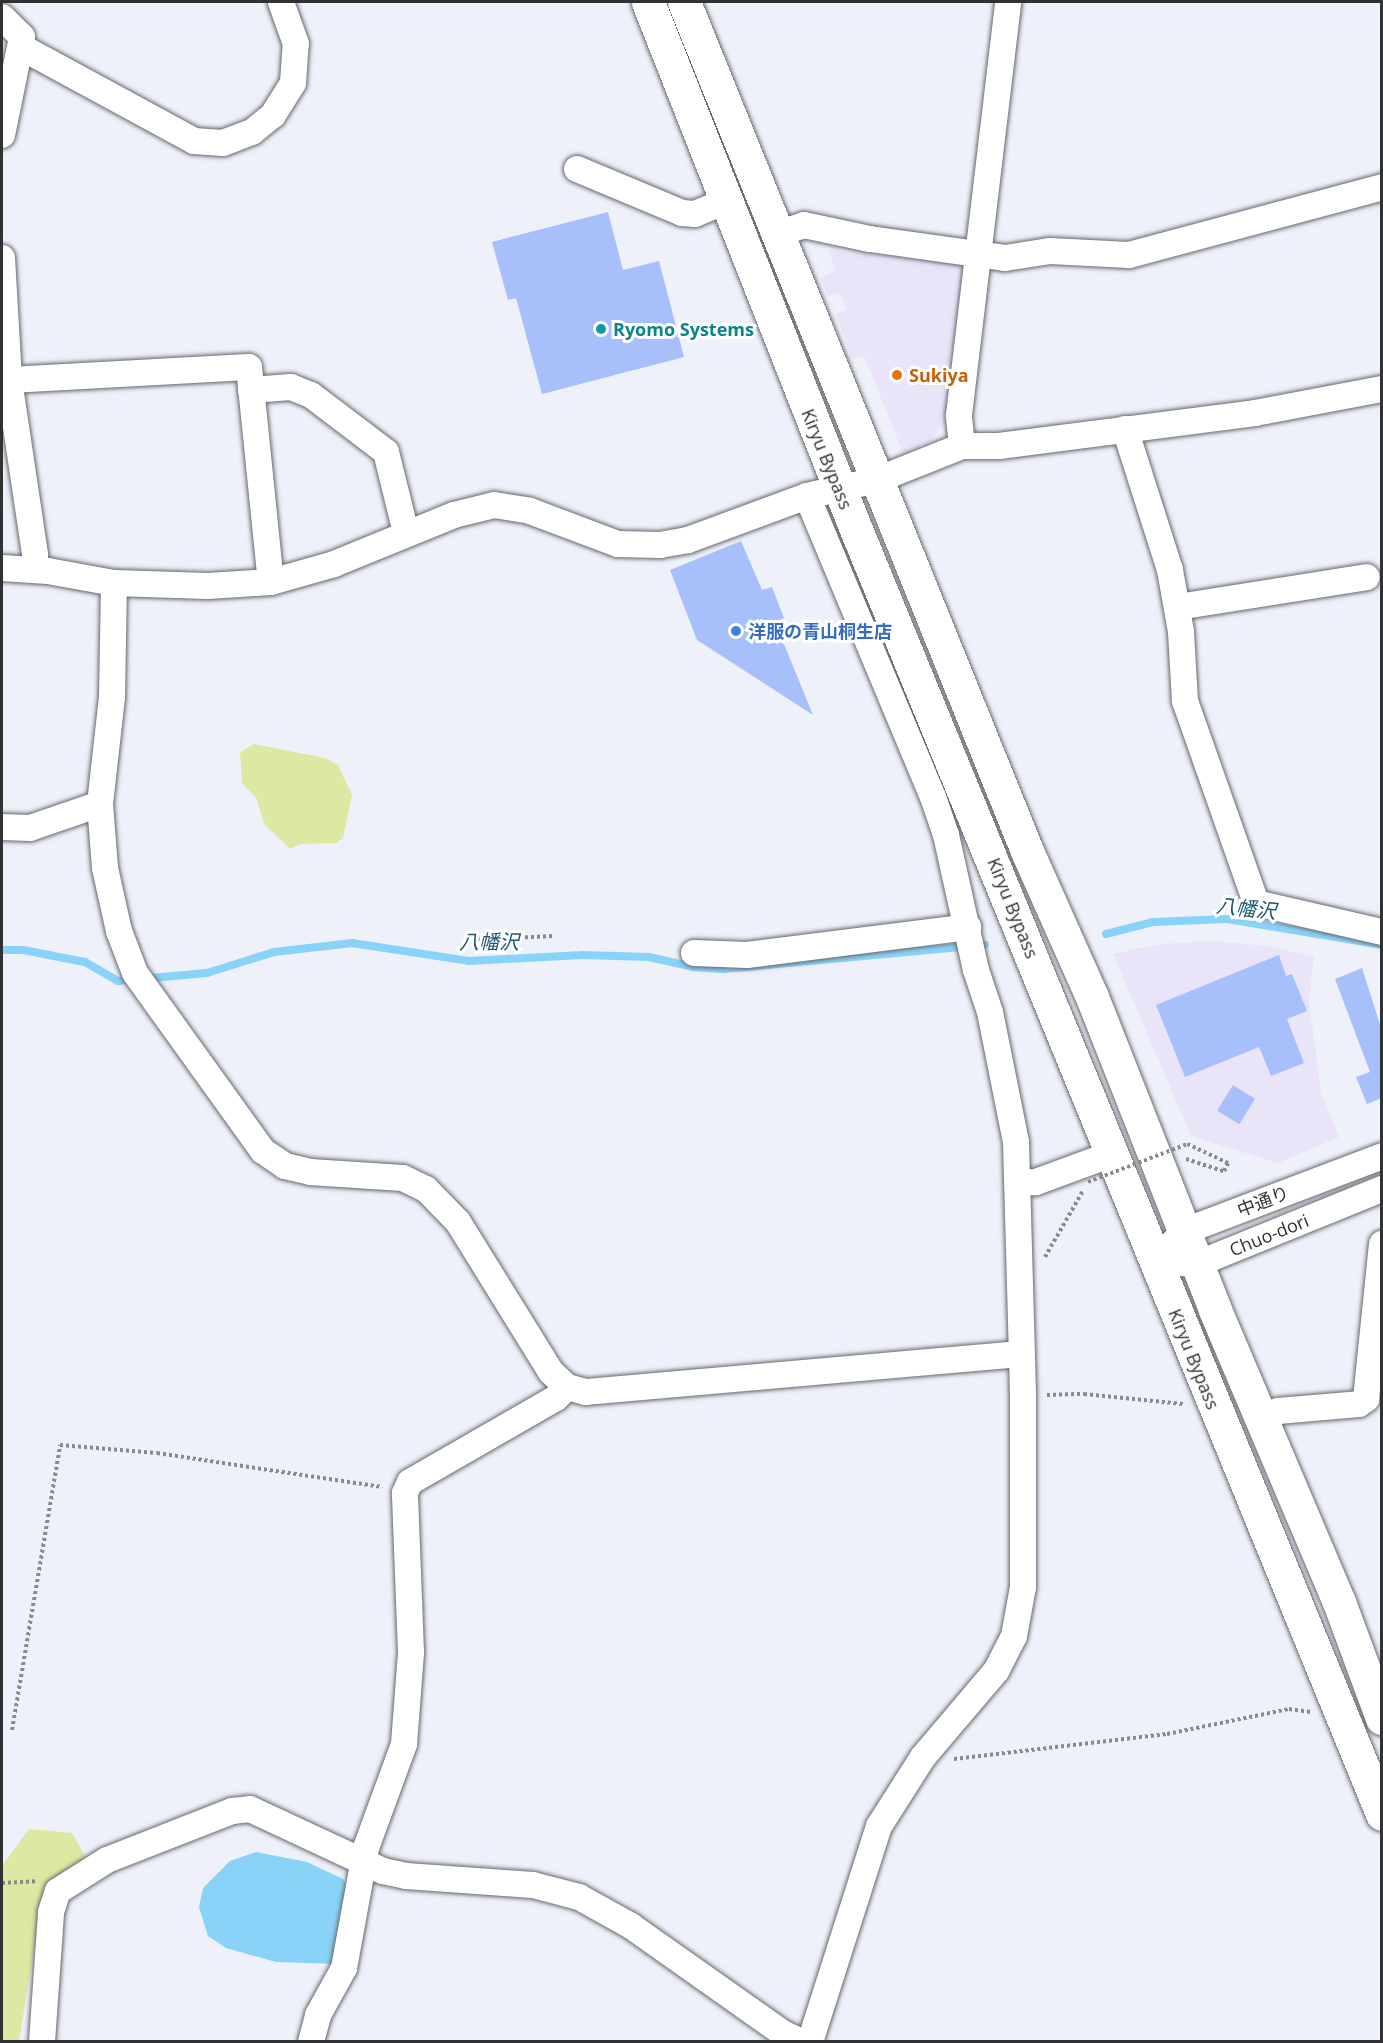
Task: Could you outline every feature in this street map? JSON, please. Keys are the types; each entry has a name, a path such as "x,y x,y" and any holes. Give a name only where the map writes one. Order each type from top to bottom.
{"highway":[{"name":"Kiryu Bypass","path":"648,2 839,490 1382,1814"},
{"name":"Kiryu Bypass","path":"684,2 1027,851 1092,997 1197,1264 1339,1602 1381,1714"}],"street":[{"path":"21,47 194,141 223,143 252,132 273,115 293,83 296,44 281,2"},
{"path":"962,446 959,415 981,254 1008,2"},
{"path":"2,17 22,37 2,135"},
{"path":"578,169 682,213 695,214 725,201"},
{"path":"777,234 804,225 870,239 1005,258 1050,251 1129,255 1153,251 1382,187"},
{"path":"2,258 9,380 35,555 34,569"},
{"path":"9,380 249,367 271,582"},
{"path":"251,390 291,387 311,395 386,452 406,533"},
{"path":"2,568 34,569 114,583 208,586 271,582 334,564 406,533 474,508 494,505 530,511 618,544 660,545 688,540 807,496 877,480 962,446 999,446 1255,413 1382,389"},
{"path":"1125,429 1170,570 1178,607 1185,701 1256,903 1382,932"},
{"path":"807,496 933,797 990,1012 1012,1114 1018,1183 1023,1396 1023,1587 1014,1636 996,1671 923,1757 879,1826 810,2042"},
{"path":"1178,607 1367,577"},
{"path":"114,583 112,697 100,804 113,905 141,983 263,1151 285,1166 310,1172 403,1178 414,1182 443,1203 543,1361 567,1387 586,1392 618,1390 1021,1354"},
{"path":"2,827 30,828 100,804"},
{"path":"694,953 747,955 970,939"},
{"path":"1018,1183 1036,1182 1112,1154"},
{"name":"中通り","path":"1154,1261 1185,1231 1381,1155"},
{"name":"Chuo-dori","path":"1154,1261 1197,1264 1382,1189"},
{"path":"1261,1418 1278,1411 1359,1404 1366,1400 1382,1244"},
{"path":"311,2042 318,2014 344,1968 366,1848 397,1770 407,1716 410,1567 403,1508 410,1482 556,1398 567,1387"},
{"path":"42,2042 51,1912 58,1891 107,1860 232,1811 250,1809 364,1863 406,1876 533,1885 579,1897 631,1926 784,2034 802,2042"}],"path":[{"path":"471,940 553,936"},
{"path":"1039,1268 1092,1180 1182,1144 1228,1163 1224,1172 1191,1158"},
{"path":"1023,1396 1084,1394 1158,1404"},
{"path":"12,1730 60,1445 157,1453 359,1485 389,1487 410,1482"},
{"path":"923,1757 943,1761 1090,1744 1167,1734 1289,1709 1305,1711"}],"shaded area":[{"path":"829,250 965,263 946,420 931,441 903,453 864,356 853,359 835,314 846,310 840,293 828,296 820,278 835,271"},
{"path":"1211,941 1268,946 1314,957 1309,1001 1321,1092 1339,1137 1278,1163 1191,1136 1113,954 1161,944"}],"green space":[{"path":"254,744 325,758 338,765 352,795 343,838 336,843 301,844 290,849 265,825 256,798 242,783 240,752"},
{"path":"29,1829 72,1833 85,1856 42,1901 19,2041 2,2041 2,1866"}],"water":[{"path":"256,1852 307,1862 343,1879 347,1887 337,1964 276,1962 226,1948 208,1936 199,1907 203,1888 230,1861"}],"building":[{"name":"Ryomo Systems","path":"608,212 623,270 659,261 684,357 542,394 516,298 508,300 492,242"},
{"name":"洋服の青山桐生店","path":"741,541 762,590 772,587 784,618 775,622 813,715 697,640 670,570"},
{"path":"1279,955 1286,976 1292,974 1307,1011 1287,1019 1304,1063 1271,1076 1259,1047 1185,1077 1156,1005"},
{"path":"1362,968 1382,1031 1382,1098 1367,1104 1356,1077 1370,1072 1335,979"},
{"path":"1233,1085 1255,1099 1239,1124 1217,1110"}],"waterway":[{"name":"八幡沢","path":"1106,934 1153,922 1227,919 1382,945"},
{"name":"八幡沢","path":"2,950 23,950 85,962 118,981 207,973 274,952 352,943 469,961 583,955 649,957 693,967 724,969 985,945"}],"place":[{"name":"Ryomo Systems","path":"601,329"},
{"name":"Sukiya","path":"897,375"},
{"name":"洋服の青山桐生店","path":"736,631"}]}
